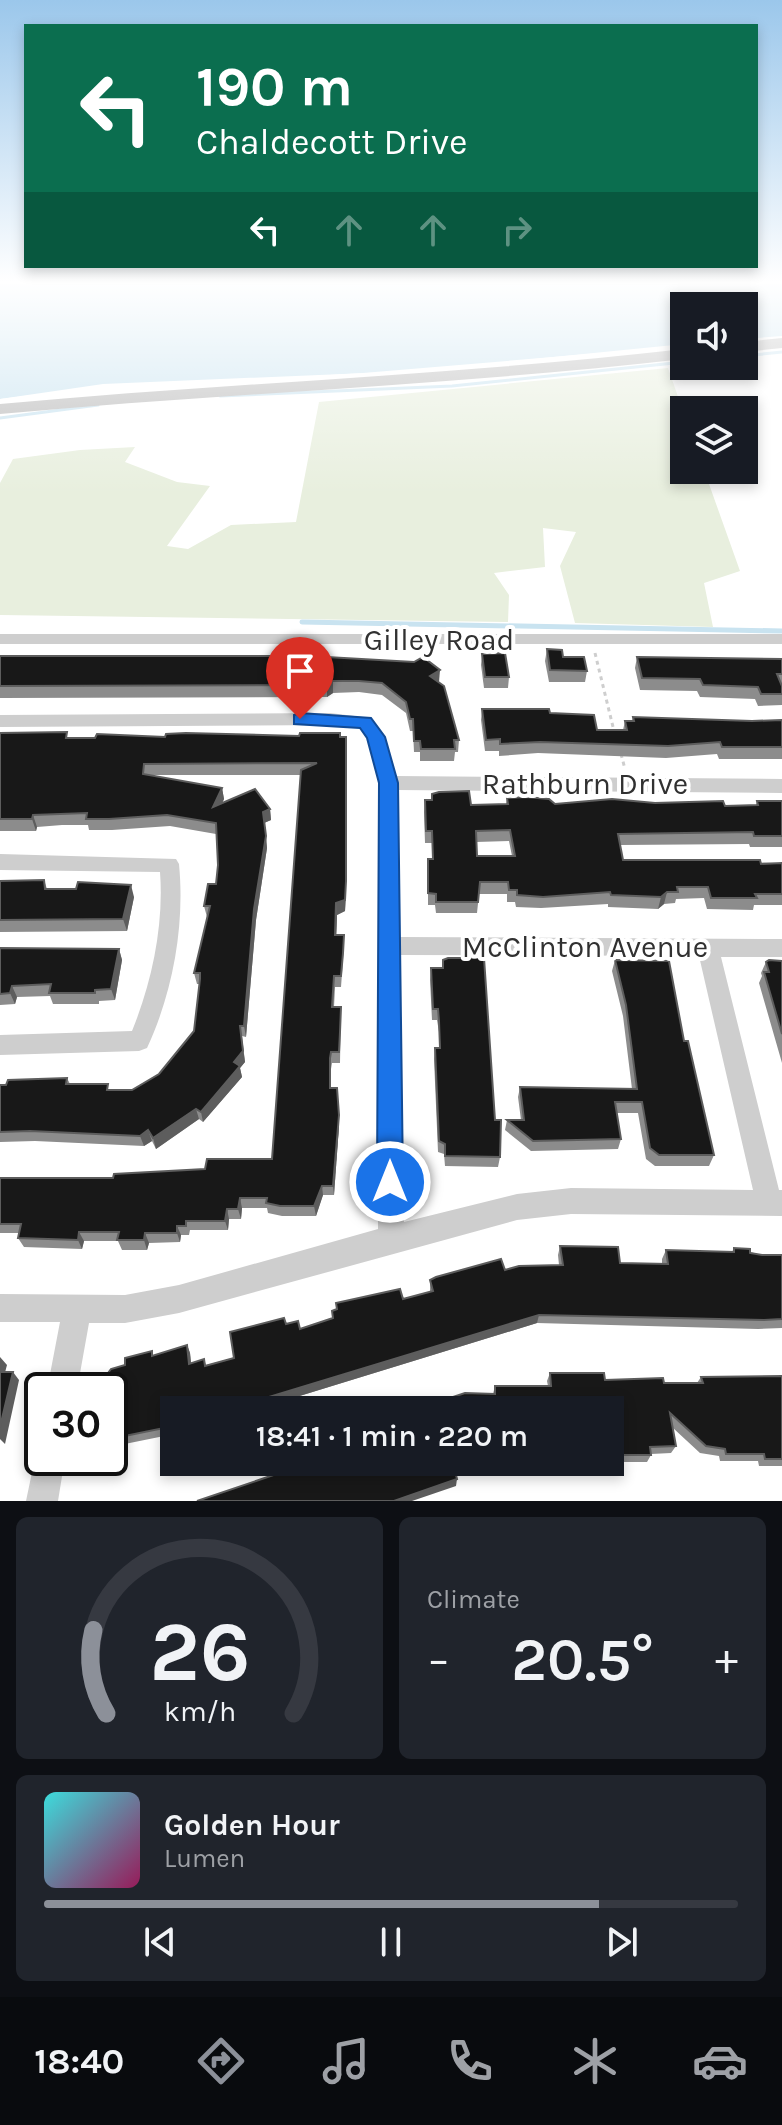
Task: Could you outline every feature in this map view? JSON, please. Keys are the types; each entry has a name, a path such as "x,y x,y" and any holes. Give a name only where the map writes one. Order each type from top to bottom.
{"street":[{"path":"0,409 170,393 535,371 670,356"},
{"name":"Gilley Road","path":"0,639 782,639"},
{"path":"0,721 330,719 365,722 376,737 388,783 391,1239"},
{"name":"Rathburn Drive","path":"388,783 782,786"},
{"path":"0,862 169,864 173,891 152,1014 139,1041 0,1045"},
{"name":"McClinton Avenue","path":"389,946 782,948"},
{"path":"0,1308 125,1309 179,1299 517,1207 571,1201 776,1203 708,948"},
{"path":"65,1372 77,1309"},
{"path":"42,1501 47,1476"}],"path":[{"path":"592,640 615,736"},
{"path":"619,748 630,785"}],"green space":[{"path":"668,368 678,396 670,396 670,484 709,484 740,571 704,583 713,627 575,623 560,566 576,532 543,528 545,567 494,573 509,595 508,622 0,615 0,483 13,459 135,447 125,462 177,482 210,486 167,546 188,549 231,525 296,522 319,402"}],"water":[{"path":"0,354 588,354 363,373 65,391 0,399"}],"pier":[{"path":"584,354 632,354 546,364 107,392 0,403 0,399 103,384 414,371"}],"building":[{"path":"547,649 562,650 563,657 584,657 587,671 550,670"},
{"path":"505,653 509,677 485,677 482,654"},
{"path":"0,656 309,656 414,662 423,657 440,670 430,676 444,686 459,740 454,740 455,749 421,749 420,741 414,741 413,719 410,719 406,702 382,683 0,686"},
{"path":"637,657 782,659 782,674 777,674 782,694 761,694 758,687 703,685 700,679 642,678"},
{"path":"482,709 549,709 550,713 594,715 597,730 627,730 625,721 634,721 633,717 782,720 782,747 722,747 720,742 668,746 540,742 500,744 500,739 486,740"},
{"path":"67,732 66,738 95,738 97,734 165,737 166,734 186,733 299,736 300,733 340,733 340,737 346,737 345,900 336,903 335,935 344,935 341,976 334,976 332,1007 341,1007 340,1032 339,1052 331,1052 330,1058 330,1088 337,1088 339,1115 333,1186 322,1186 314,1206 280,1206 266,1203 267,1198 240,1198 238,1209 227,1209 225,1221 186,1221 186,1226 177,1226 177,1233 145,1233 144,1240 117,1240 119,1232 79,1232 78,1240 18,1238 21,1224 0,1224 0,1178 113,1178 114,1174 205,1169 207,1159 272,1159 301,770 317,763 144,764 143,774 222,788 213,807 255,789 270,809 263,812 266,836 254,909 244,1026 240,1026 243,1051 234,1062 240,1066 201,1112 196,1109 153,1138 148,1130 140,1136 0,1132 0,1085 6,1085 8,1080 67,1078 66,1084 108,1084 107,1090 132,1090 159,1074 194,1031 200,973 194,973 210,906 204,906 208,884 216,884 216,823 167,815 86,819 87,813 0,819 0,733"},
{"path":"469,791 471,805 508,804 507,798 526,797 549,799 555,804 612,799 655,803 723,801 725,806 782,801 782,836 754,836 753,832 618,834 623,860 760,860 761,864 782,863 782,894 755,894 757,898 711,898 708,887 677,887 678,892 667,892 661,897 611,895 610,892 543,897 517,895 517,890 509,890 508,882 480,882 478,902 436,902 436,894 428,893 428,859 433,859 432,831 426,831 425,800 432,800 432,794","holes":["510,830 515,856 477,856 476,831"]},
{"path":"44,880 45,889 76,889 78,882 131,885 123,919 0,920 0,881"},
{"path":"0,948 119,949 111,989 95,990 95,993 49,993 51,984 12,986 10,993 0,994"},
{"path":"484,958 495,1120 501,1120 500,1157 445,1156 445,1144 439,1141 435,1048 440,1048 439,1021 438,1009 433,1009 431,968 443,968 443,960"},
{"path":"615,960 669,961 684,1041 688,1041 714,1155 659,1155 650,1148 642,1102 615,1102 621,1139 533,1141 507,1120 524,1120 520,1087 637,1089 626,1005"},
{"path":"782,961 782,1034 764,972 769,972 766,962"},
{"path":"560,1246 618,1247 620,1263 668,1264 666,1250 734,1252 734,1248 750,1249 750,1253 762,1255 782,1255 782,1319 539,1315 272,1396 160,1396 160,1429 128,1435 128,1372 109,1372 125,1365 125,1358 152,1351 152,1356 187,1345 189,1364 204,1359 205,1366 234,1358 230,1332 284,1318 286,1324 298,1321 300,1329 333,1318 336,1303 400,1289 403,1299 433,1291 430,1280 436,1277 501,1259 505,1270 519,1266 563,1265"},
{"path":"0,1372 13,1372 0,1427"},
{"path":"550,1373 604,1373 605,1380 663,1378 664,1383 703,1383 701,1377 782,1376 782,1459 765,1459 764,1454 726,1454 725,1449 706,1446 670,1413 676,1446 650,1447 651,1455 624,1455 624,1396 456,1396 465,1393 495,1394 495,1386 551,1386"},
{"path":"271,1476 456,1476 457,1479 394,1501 197,1501"}],"waterway":[{"path":"758,355 763,354"},
{"path":"220,396 452,386 670,363"},
{"path":"0,418 98,405"},
{"path":"302,622 782,631"}],"route":[{"path":"300,719 365,722 376,737 388,783 390,1182"}]}
